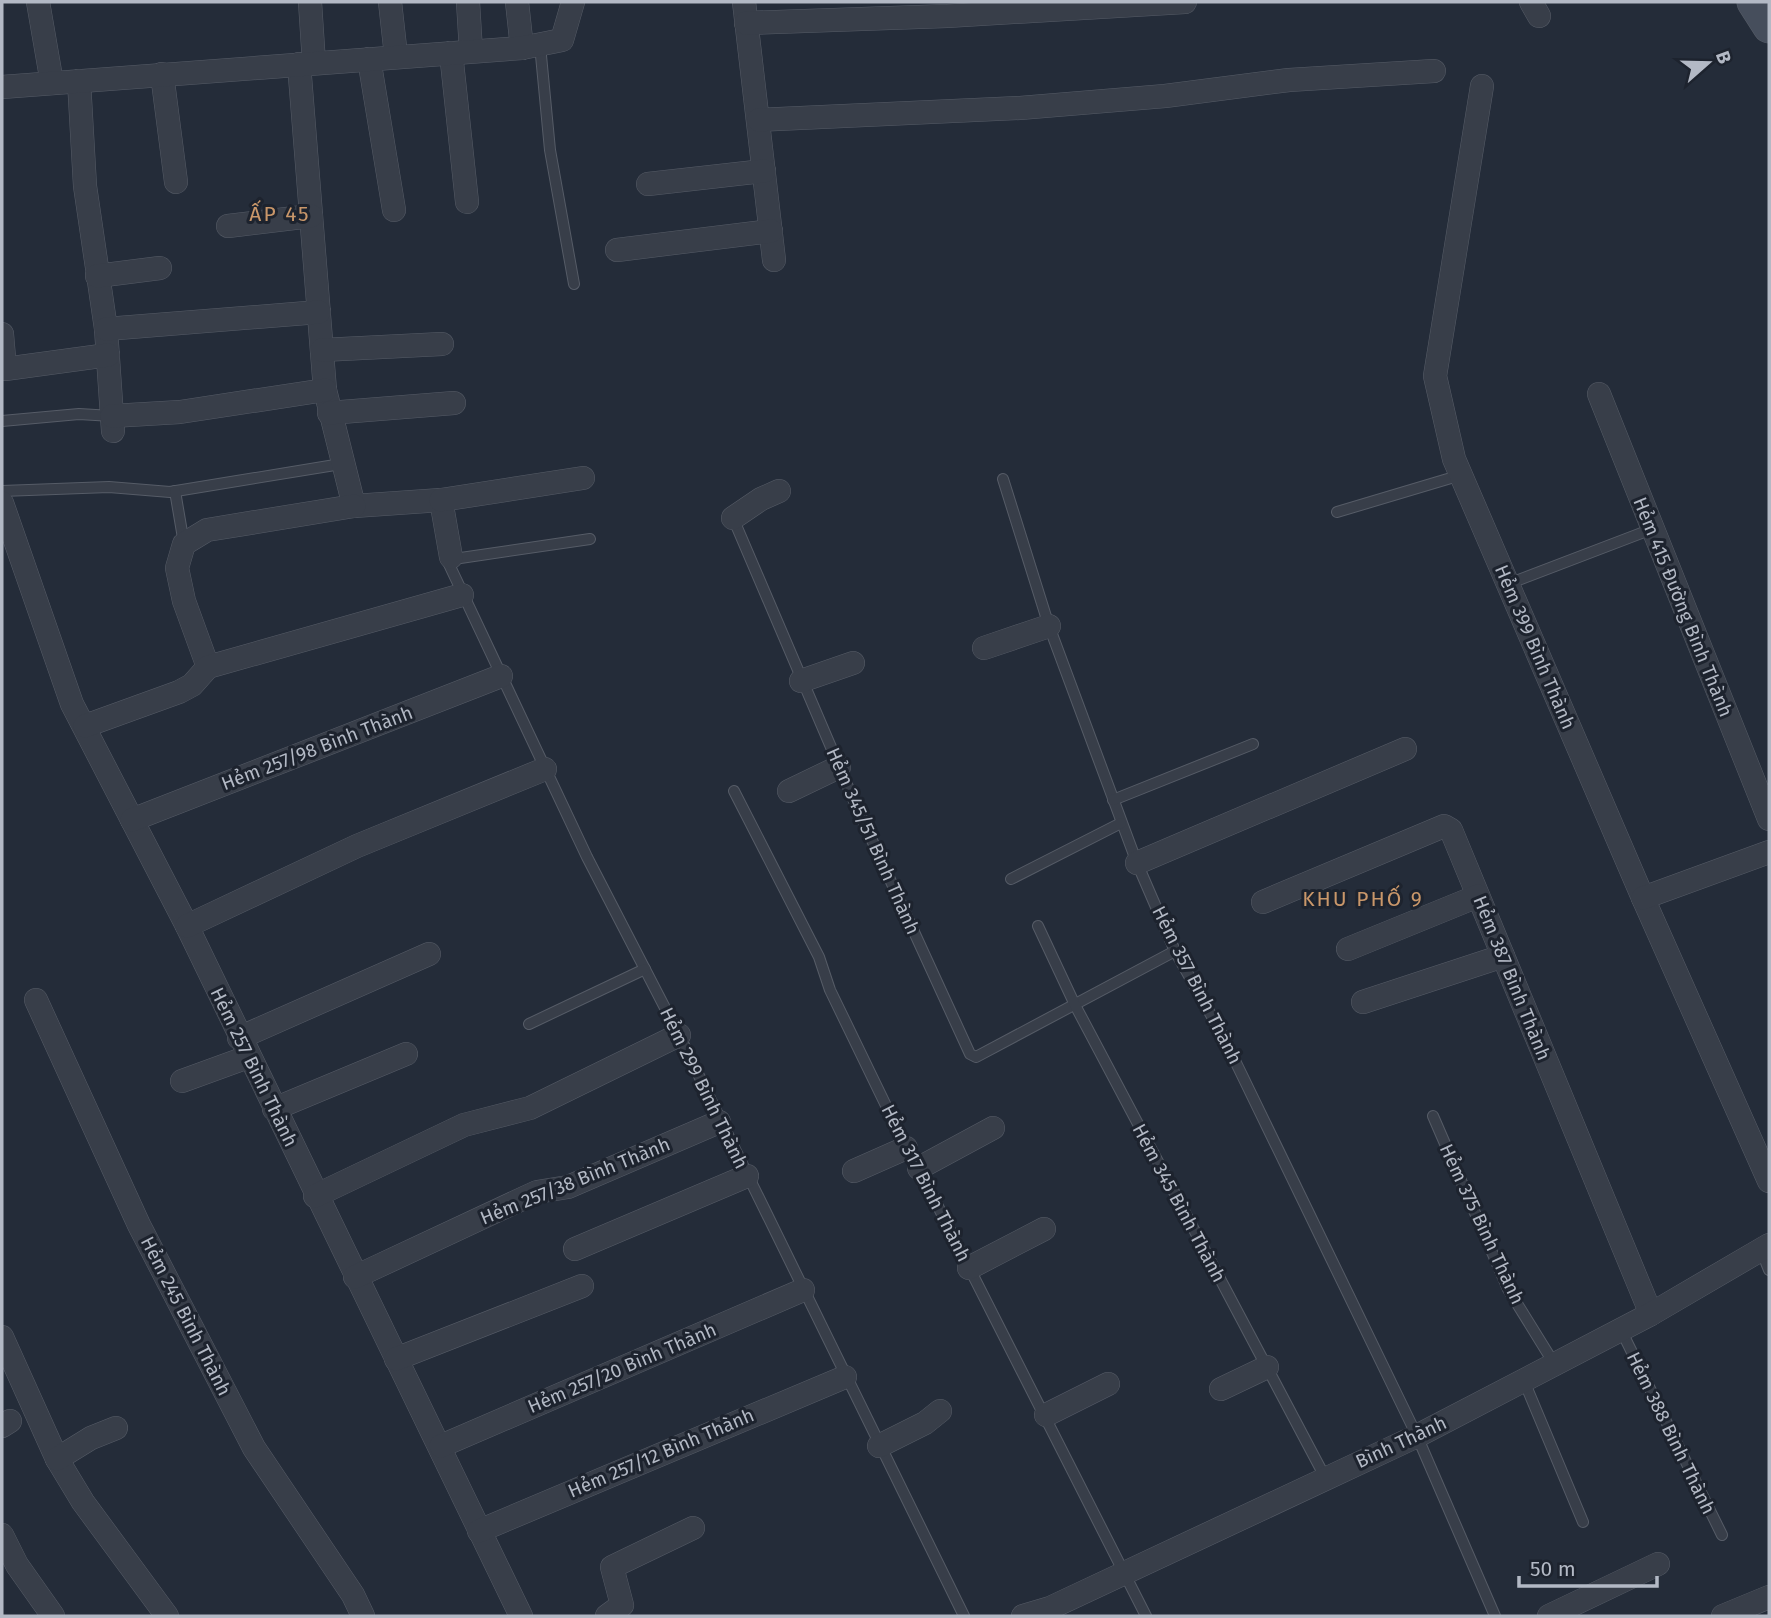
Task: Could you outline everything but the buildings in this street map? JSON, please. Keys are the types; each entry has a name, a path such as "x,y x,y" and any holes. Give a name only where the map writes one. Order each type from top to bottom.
{"main road":[{"path":"1753,2 1769,27"}],"street":[{"path":"38,2 52,83"},
{"path":"310,2 306,63 311,216 321,350 329,413 354,506"},
{"path":"390,2 396,56"},
{"path":"467,202 461,52 468,2"},
{"path":"517,2 531,47"},
{"path":"2,87 531,47 562,40 573,2"},
{"path":"774,260 745,13 947,16 1185,2"},
{"path":"369,58 394,210"},
{"path":"759,120 1020,108 1165,96 1289,80 1434,71"},
{"path":"162,75 176,182"},
{"path":"79,81 85,186 106,329 113,423 325,390"},
{"name":"Hẻm 399 Bình Thành","path":"1482,86 1435,376 1454,459 1643,898 1769,1181"},
{"path":"648,184 764,171"},
{"path":"228,226 311,216"},
{"path":"617,250 771,230"},
{"path":"97,276 160,268"},
{"path":"106,329 319,312"},
{"path":"2,334 5,369 108,355"},
{"path":"321,350 442,344"},
{"name":"Hẻm 415 Đường Bình Thành","path":"1599,394 1769,819"},
{"path":"329,413 454,403"},
{"path":"208,667 184,601 177,568 184,544 207,530 354,506 441,500 583,478"},
{"path":"733,518 761,499 779,491"},
{"path":"441,500 449,559"},
{"name":"Hẻm 257 Bình Thành","path":"2,504 72,704 187,926 521,1616"},
{"path":"85,726 185,689 208,667 462,595"},
{"path":"984,648 1049,626"},
{"path":"801,681 853,663"},
{"name":"Hẻm 257/98 Bình Thành","path":"132,820 501,676"},
{"path":"1137,863 1405,750"},
{"path":"789,791 839,768"},
{"path":"187,926 357,846 545,769"},
{"name":"Hẻm 387 Bình Thành","path":"1263,902 1444,826 1451,830 1651,1314"},
{"path":"1643,898 1769,852"},
{"path":"1348,949 1478,896"},
{"path":"182,1081 429,954"},
{"path":"1363,1002 1503,956"},
{"name":"Hẻm 245 Bình Thành","path":"36,1000 139,1225 254,1448 354,1595 363,1616"},
{"path":"315,1195 464,1125 530,1108 679,1035"},
{"path":"274,1109 406,1054"},
{"name":"Hẻm 257/38 Bình Thành","path":"355,1277 537,1192 568,1187 719,1122"},
{"path":"919,1168 993,1128"},
{"path":"854,1171 906,1148"},
{"path":"575,1249 747,1176"},
{"path":"970,1268 1044,1229"},
{"name":"Bình Thành","path":"1035,1615 1325,1476 1417,1436 1767,1255"},
{"path":"396,1359 582,1286"},
{"name":"Hẻm 257/20 Bình Thành","path":"441,1446 803,1290"},
{"path":"2,1337 57,1459 83,1502 167,1616"},
{"path":"1221,1389 1267,1367"},
{"name":"Hẻm 257/12 Bình Thành","path":"479,1531 845,1377"},
{"path":"1046,1415 1108,1384"},
{"path":"879,1446 926,1423 940,1411"},
{"path":"57,1459 91,1438 116,1428"},
{"path":"607,1616 622,1605 612,1567 693,1528"},
{"path":"2,1535 17,1565 53,1616"},
{"path":"1549,1616 1658,1564"},
{"path":"1723,1616 1769,1597"}],"lane":[{"path":"531,47 573,285"},
{"path":"2,421 79,414 113,423"},
{"path":"2,504 109,487 142,492 175,491 341,464"},
{"path":"1337,512 1461,475"},
{"name":"Hẻm 357 Bình Thành","path":"1003,479 1049,626 1121,823 1175,951 1224,1038 1417,1436 1496,1616"},
{"path":"175,491 184,544"},
{"name":"Hẻm 345/51 Bình Thành","path":"733,518 839,768 970,1054 976,1057 1075,1006"},
{"path":"1508,584 1652,529"},
{"path":"449,559 590,539"},
{"name":"Hẻm 299 Bình Thành","path":"449,559 462,595 545,769 679,1035 719,1122 964,1616"},
{"path":"1113,800 1253,744"},
{"name":"Hẻm 317 Bình Thành","path":"734,791 819,957 830,990 906,1148 919,1168 1046,1415 1146,1616"},
{"path":"1011,879 1121,823"},
{"name":"Hẻm 345 Bình Thành","path":"1038,926 1075,1006 1325,1476"},
{"path":"1075,1006 1175,951"},
{"path":"529,1024 645,969"},
{"name":"Hẻm 375 Bình Thành","path":"1433,1116 1508,1289 1555,1365"},
{"name":"Hẻm 388 Bình Thành","path":"1621,1330 1722,1535"},
{"path":"1524,1381 1583,1522"}],"district":[{"name":"ẤP 45","path":"280,214"},
{"name":"KHU PHỐ 9","path":"1363,899"}]}
